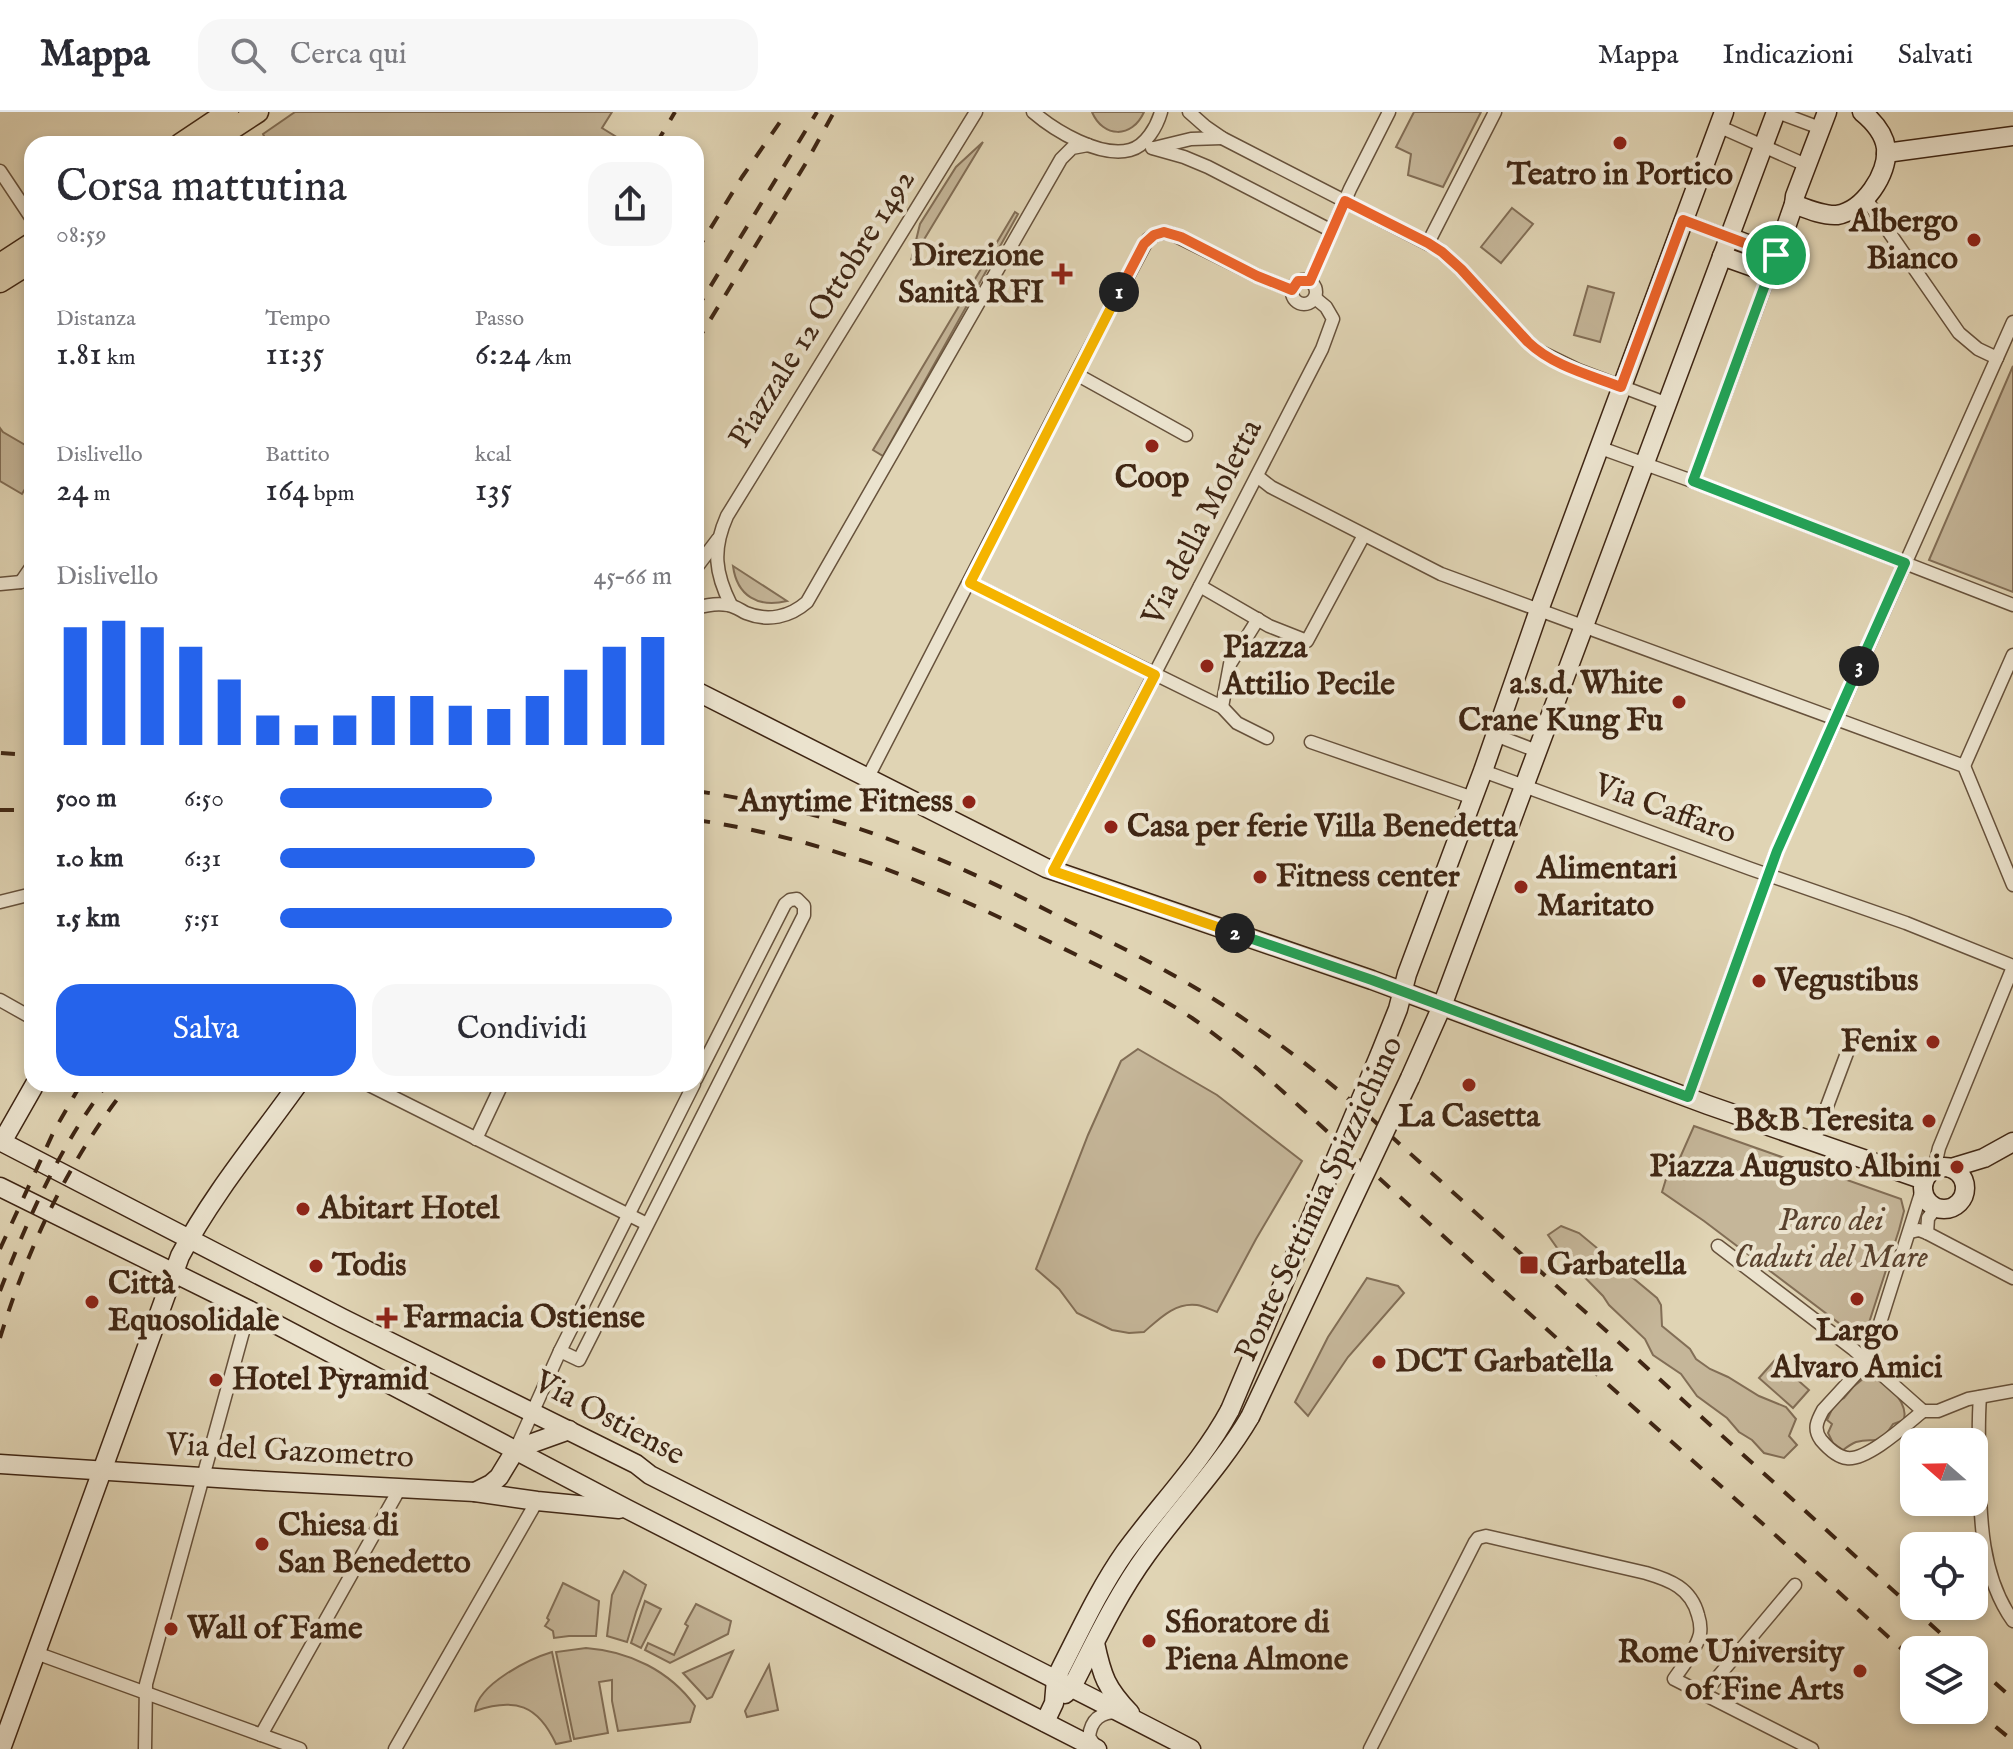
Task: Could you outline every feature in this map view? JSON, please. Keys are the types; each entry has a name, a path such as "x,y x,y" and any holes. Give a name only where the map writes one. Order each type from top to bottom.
{"main road":[{"path":"192,136 228,112"},
{"path":"221,136 258,112"},
{"name":"Ponte Settimia Spizzichino","path":"1064,1683 1095,1643 1140,1564 1221,1460 1250,1417 1431,1033 1776,112"},
{"path":"1794,204 1835,215 1853,209 1866,199 1886,153 1880,132 1862,112"},
{"name":"Ponte Settimia Spizzichino","path":"1064,1683 1096,1600 1120,1559 1194,1465 1230,1410 1399,1006 1407,974 1720,116"},
{"path":"1722,256 1770,273 1823,120"},
{"path":"1886,153 2013,136"},
{"path":"1729,237 1776,255"},
{"path":"0,264 24,248"},
{"path":"0,282 24,267"},
{"path":"704,695 1053,871 1399,1006 1442,1006 1814,1141 1933,1177 1959,1172 1965,1184 1964,1196 1956,1206 1936,1208 1927,1201 1933,1177"},
{"path":"1,1141 30,1092"},
{"path":"1,1749 176,1264 189,1239 292,1092"},
{"name":"Via Ostiense","path":"1,1141 342,1318 532,1411 636,1464 663,1482 1191,1749"},
{"path":"1933,1177 1984,1158 2013,1142"},
{"path":"1965,1184 1984,1158"},
{"path":"0,1187 176,1264 249,1310 627,1509 1098,1749"},
{"path":"475,1492 499,1477 516,1449 569,1430"},
{"name":"Via del Gazometro","path":"0,1464 475,1492 627,1509"},
{"path":"1095,1643 1100,1670 1107,1686 1140,1722"},
{"path":"1045,1722 1064,1683"}],"street":[{"name":"Piazzale 12 Ottobre 1492","path":"731,605 717,571 720,536 729,512 976,112"},
{"path":"1033,112 1055,128 1088,145 1113,151 1152,148 1191,139 1222,138"},
{"path":"1135,149 1154,129 1161,112"},
{"path":"1189,112 1222,138 1428,243 1461,269 1534,347 1556,361 1668,404"},
{"path":"1310,281 1389,112"},
{"path":"1428,243 1495,112"},
{"path":"1776,112 1823,120"},
{"path":"1720,116 1763,146 1806,165"},
{"path":"704,606 731,605 753,615 776,617 797,610 810,599 1061,159 1072,148 1088,145"},
{"path":"1152,148 1208,167 1332,231"},
{"path":"0,171 24,207"},
{"path":"1866,199 1959,333 1978,349 1997,358"},
{"path":"1683,220 1729,237"},
{"path":"867,779 1144,244 1154,235 1164,232 1172,234 1292,290"},
{"path":"1693,481 1770,273"},
{"path":"1298,281 1310,281 1315,287 1315,298 1308,303 1300,303 1294,298 1292,290 1298,281"},
{"name":"Via della Moletta","path":"1053,871 1322,349 1333,319 1315,298"},
{"path":"1688,1097 1777,851 2011,331"},
{"path":"1076,374 1186,435"},
{"path":"1598,447 2013,605"},
{"path":"1257,476 1271,487 1441,574 1964,766"},
{"path":"1200,586 1258,619 1307,641 1364,535"},
{"name":"Piazzale 12 Ottobre 1492","path":"704,557 720,536"},
{"path":"970,583 1222,707 1237,723 1267,738"},
{"path":"0,584 24,586"},
{"path":"1222,707 1230,664 1258,619"},
{"path":"2013,655 1964,766 2013,885"},
{"path":"1495,735 1537,751"},
{"path":"1311,742 1473,798"},
{"name":"Via Caffaro","path":"1483,771 1906,923 2013,966"},
{"path":"0,902 24,896"},
{"path":"560,1351 579,1360 804,915 804,906 800,901 793,898 785,904 704,1064"},
{"path":"2013,966 1939,1148 1933,1177 1910,1232 1868,1361 1828,1405 1818,1419 1817,1432 1824,1444 1843,1458 1857,1457 1883,1443 1923,1411 1938,1411 1960,1401 2013,1391"},
{"path":"0,1000 24,1014"},
{"path":"1814,1141 1853,1037"},
{"path":"383,1092 647,1224"},
{"path":"476,1139 498,1092"},
{"path":"516,1449 560,1351 690,1092"},
{"path":"1927,1233 1928,1218 1936,1208"},
{"path":"1910,1232 1919,1230 1927,1233 2013,1278"},
{"path":"1718,1246 1868,1361 1923,1411"},
{"path":"145,1749 146,1684 249,1310"},
{"path":"1980,1397 1983,1540 1994,1584 2013,1621"},
{"path":"538,1440 542,1463"},
{"path":"261,1735 400,1488"},
{"path":"395,1749 537,1501"},
{"path":"1370,1749 1475,1542 1482,1536 1646,1573 1678,1585 1691,1598 1700,1625 1696,1643 1674,1679 1812,1749"},
{"path":"1702,1692 1795,1585"},
{"path":"36,1653 300,1749"},
{"path":"1098,1749 1089,1737 1091,1726 1103,1714 1118,1712"}],"green space":[{"path":"295,112 612,112 602,128 615,136 264,136"},
{"path":"1092,112 1144,112 1132,127 1118,132 1103,127"},
{"path":"1414,112 1481,112 1443,187 1408,175 1411,154 1396,147"},
{"path":"983,142 911,261 920,224 956,167"},
{"path":"1512,208 1533,224 1501,263 1481,247"},
{"path":"1015,212 1018,214 883,456 873,450"},
{"path":"1588,286 1614,293 1600,342 1574,335"},
{"path":"2013,366 2013,592 1929,560"},
{"path":"0,428 24,444 24,491 22,494 0,481"},
{"path":"733,566 787,601 767,603 751,597 739,585"},
{"path":"1138,1049 1217,1095 1302,1161 1217,1312 1197,1305 1182,1306 1168,1312 1144,1332 1129,1333 1112,1330 1077,1313 1059,1289 1036,1269 1088,1135 1121,1061"},
{"name":"Parco dei Caduti del Mare","path":"1694,1126 1901,1199 1904,1211 1899,1230 1866,1332 1856,1336 1662,1192 1670,1166 1679,1160"},
{"path":"1561,1226 1579,1233 1657,1298 1661,1305 1662,1326 1690,1349 1696,1359 1759,1396 1786,1407 1796,1419 1789,1436 1797,1445 1784,1458 1764,1453 1727,1418 1697,1396 1681,1374 1653,1355 1645,1339 1560,1252 1548,1235"},
{"path":"1367,1278 1398,1286 1404,1293 1348,1357 1308,1416 1295,1402 1328,1337"},
{"path":"1775,1360 1809,1390 1793,1408 1759,1378"},
{"path":"1864,1378 1882,1382 1893,1390 1901,1402 1904,1420 1893,1424 1880,1439 1856,1442 1843,1450 1833,1443 1828,1433 1832,1424 1827,1420 1835,1403"},
{"path":"624,1571 646,1585 627,1642 607,1636 612,1595"},
{"path":"563,1583 599,1601 596,1636 554,1638 553,1631 545,1626"},
{"path":"645,1601 661,1609 641,1648 631,1643"},
{"path":"696,1604 731,1621 728,1634 670,1663 645,1650 648,1643 674,1655"},
{"path":"586,1648 633,1658 661,1673 695,1706 690,1722 618,1731 612,1701 612,1680 599,1682 608,1733 574,1739 556,1652"},
{"path":"733,1651 712,1697 707,1699 683,1673"},
{"path":"552,1652 571,1741 556,1744 541,1720 524,1708 502,1705 475,1711 478,1701 495,1682 531,1660"},
{"path":"769,1665 778,1710 747,1717 745,1711"}],"railway":[{"path":"661,136 675,112"},
{"path":"704,239 787,112"},
{"path":"704,297 817,112"},
{"path":"704,330 834,112"},
{"path":"1,753 24,754"},
{"path":"704,792 823,818 938,859 1138,956 1233,1012 1295,1056 1372,1119 1944,1636"},
{"path":"0,810 24,810"},
{"path":"704,821 790,839 879,866 922,883 1105,969 1192,1018 1259,1070 1900,1647"},
{"path":"0,1249 54,1131 76,1092"},
{"path":"0,1291 46,1183 74,1132 101,1092"},
{"path":"0,1338 24,1270 52,1205 87,1143 123,1092"},
{"path":"1988,1677 2013,1699"},
{"path":"1988,1720 2013,1741"}],"place":[{"name":"Teatro in Portico","path":"1620,143"},
{"name":"Albergo Bianco","path":"1974,240"},
{"name":"Direzione Sanità RFI","path":"1062,274"},
{"name":"Coop","path":"1152,446"},
{"name":"Piazza Attilio Pecile","path":"1207,666"},
{"name":"a.s.d. White Crane Kung Fu","path":"1679,702"},
{"name":"Anytime Fitness","path":"969,802"},
{"name":"Casa per ferie Villa Benedetta","path":"1111,827"},
{"name":"Fitness center","path":"1260,877"},
{"name":"Alimentari Maritato","path":"1521,887"},
{"name":"Vegustibus","path":"1759,981"},
{"name":"Fenix","path":"1933,1042"},
{"name":"La Casetta","path":"1469,1085"},
{"name":"B&B Teresita","path":"1929,1121"},
{"name":"Piazza Augusto Albini","path":"1957,1167"},
{"name":"Abitart Hotel","path":"303,1209"},
{"name":"Garbatella","path":"1529,1265"},
{"name":"Todis","path":"316,1266"},
{"name":"Largo Alvaro Amici","path":"1857,1299"},
{"name":"Città Equosolidale","path":"92,1302"},
{"name":"Farmacia Ostiense","path":"387,1318"},
{"name":"DCT Garbatella","path":"1379,1362"},
{"name":"Hotel Pyramid","path":"216,1380"},
{"name":"Chiesa di San Benedetto","path":"262,1544"},
{"name":"Wall of Fame","path":"171,1629"},
{"name":"Sfioratore di Piena Almone","path":"1149,1641"},
{"name":"Rome University of Fine Arts","path":"1860,1671"}],"route":[{"path":"1345,201 1442,252 1539,351 1621,387 1683,220 1776,255 1693,481 1905,563 1777,851 1688,1097 1372,980 1053,871 1155,675 970,583 1148,239 1164,232 1181,237 1257,276 1292,290 1298,281 1310,281 1345,201"}]}
